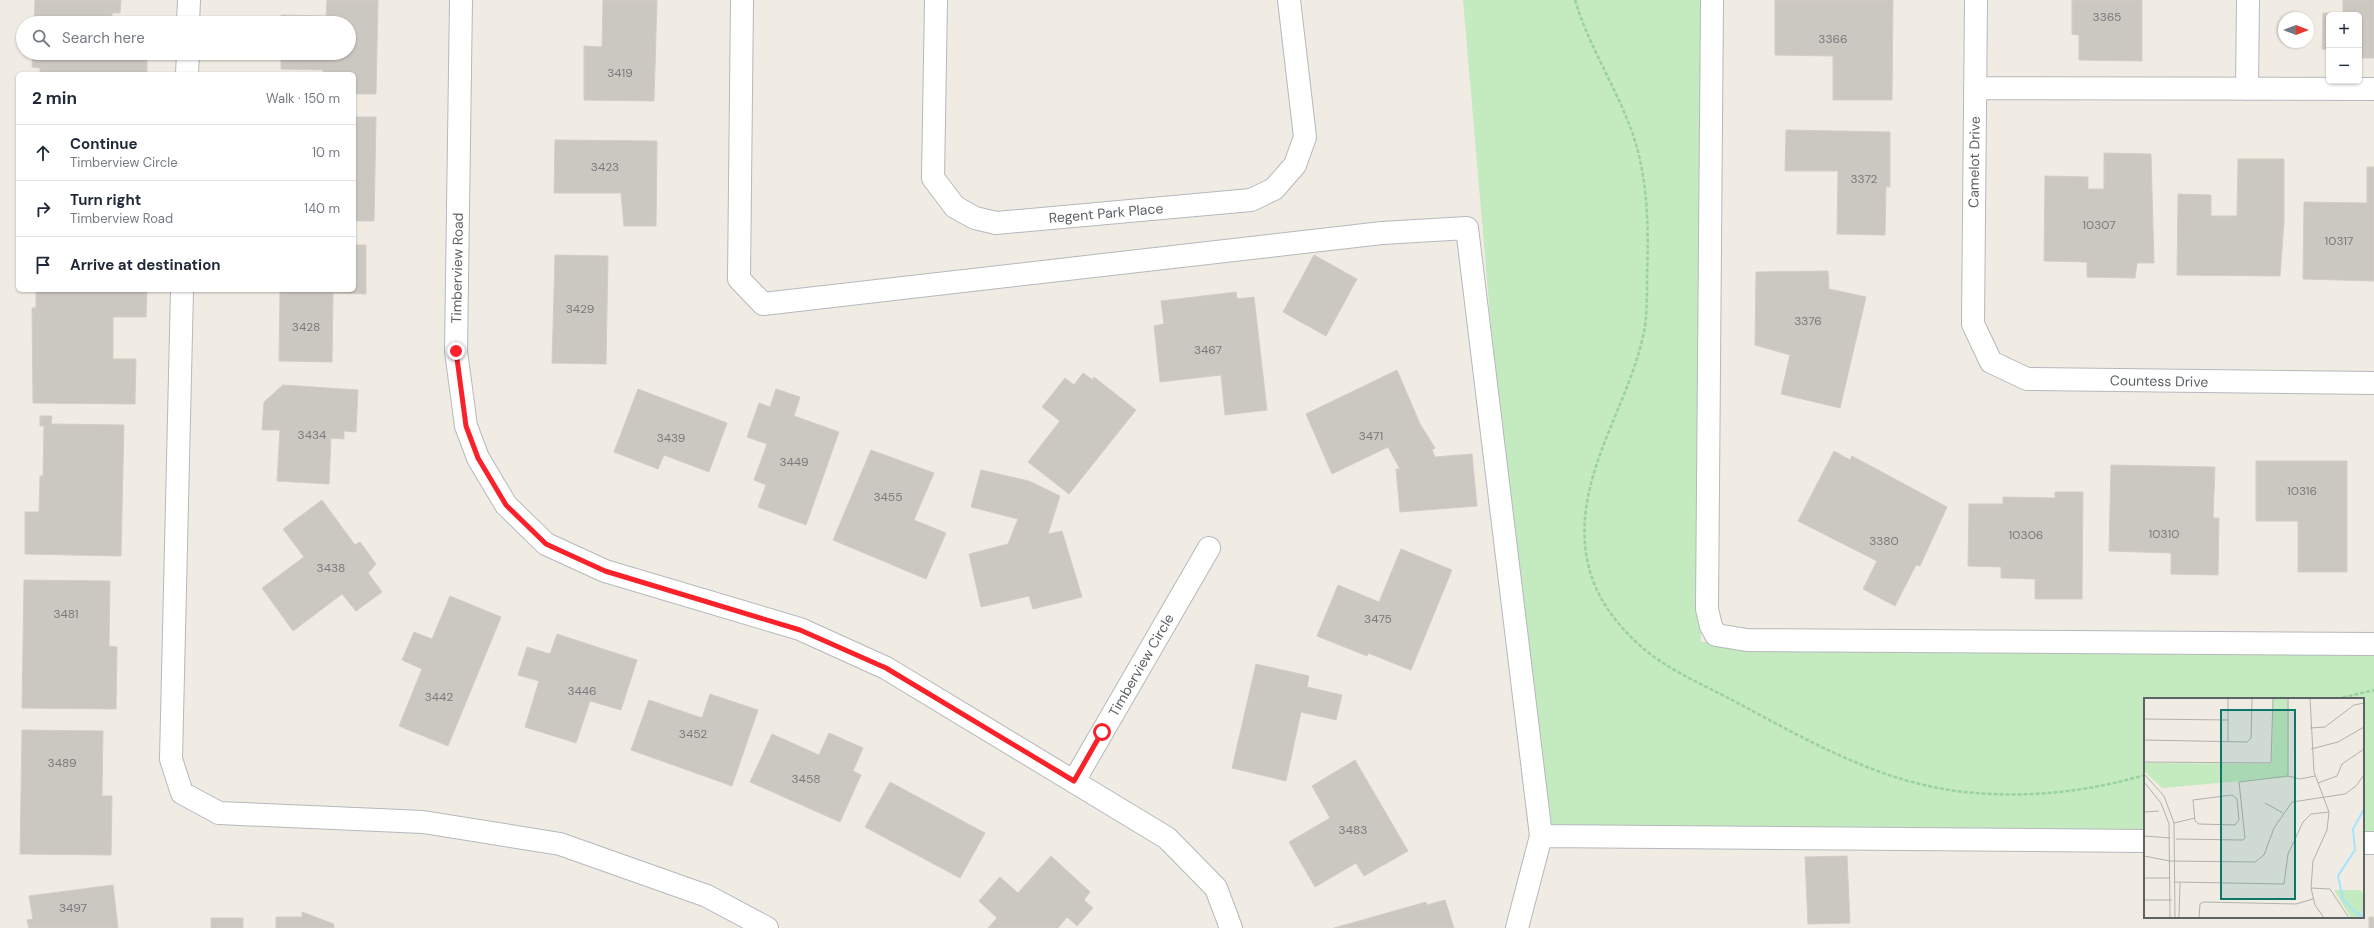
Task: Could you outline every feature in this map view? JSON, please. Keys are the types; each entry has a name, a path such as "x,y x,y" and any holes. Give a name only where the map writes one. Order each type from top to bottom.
{"street":[{"path":"188,16 189,0"},
{"name":"Timberview Road","path":"462,0 456,351 466,426 478,458 506,505 546,544 605,571 800,630 886,668 1167,838 1216,888 1231,928"},
{"path":"742,0 739,279 763,304 1382,233 1467,228 1541,836 1517,928"},
{"name":"Regent Park Place","path":"936,0 933,178 955,207 975,218 996,223 1251,200 1274,189 1295,165 1305,137 1289,0"},
{"path":"1712,0 1707,609 1711,626 1716,635 1747,640 2374,644"},
{"name":"Camelot Drive","path":"1973,324 1976,0"},
{"path":"2247,89 2248,0"},
{"path":"187,72 188,60"},
{"path":"1975,88 2374,89"},
{"path":"182,292 171,759 182,793 219,813 423,822 560,844 707,896 767,928"},
{"name":"Countess Drive","path":"1973,324 1990,362 2027,379 2374,383"},
{"name":"Timberview Circle","path":"1074,781 1209,548"},
{"path":"1541,836 2144,841"}],"path":[{"path":"2341,698 2374,690"}],"green space":[{"path":"1463,0 1703,0 1701,642 2374,647 2374,854 2364,853 2364,698 2144,698 2144,852 1699,849 1535,840"}],"building":[{"path":"35,0 121,0 120,13 112,13 112,16 34,16"},
{"path":"327,0 378,0 376,94 356,94 356,72 323,72 323,70 281,69 281,60 356,60 356,16 326,16"},
{"path":"603,0 657,0 654,101 584,100 584,46 602,47"},
{"path":"1775,0 1893,0 1892,100 1833,100 1833,56 1775,55"},
{"path":"2072,0 2142,0 2142,61 2079,60 2079,35 2072,34"},
{"path":"2343,0 2374,0 2374,58 2362,58 2362,12 2343,12"},
{"path":"2323,13 2326,13 2326,50 2322,49"},
{"path":"281,15 326,16 281,16"},
{"path":"32,60 147,60 147,72 40,72 40,68 32,67"},
{"path":"356,117 376,117 374,221 356,221"},
{"path":"1786,130 1890,132 1890,187 1886,187 1885,235 1837,234 1838,171 1785,171"},
{"path":"555,140 657,141 656,226 624,226 621,193 554,193"},
{"path":"2104,153 2151,154 2154,263 2137,263 2135,278 2087,277 2087,262 2044,261 2045,176 2088,177 2088,189 2104,189"},
{"path":"2238,159 2284,159 2284,222 2280,276 2177,275 2178,194 2211,195 2211,216 2237,216"},
{"path":"2367,167 2374,167 2374,281 2303,279 2304,202 2367,203"},
{"path":"356,245 366,245 366,294 333,293 332,362 279,361 280,292 356,292"},
{"path":"555,255 608,256 606,364 552,363"},
{"path":"1314,255 1357,279 1326,336 1283,312"},
{"path":"1828,271 1829,289 1866,297 1840,408 1781,394 1790,355 1755,345 1756,272"},
{"path":"36,292 147,292 146,317 113,317 113,359 136,359 135,404 33,403 32,308 36,308"},
{"path":"1236,292 1237,299 1254,297 1267,410 1225,415 1221,375 1160,382 1154,326 1164,324 1161,301"},
{"path":"1397,370 1420,424 1435,448 1432,450 1435,457 1472,454 1477,506 1400,512 1396,469 1400,469 1388,447 1332,474 1306,414"},
{"path":"1083,373 1093,380 1094,377 1136,410 1069,494 1028,462 1060,421 1042,407 1065,378 1074,385"},
{"path":"283,385 358,390 356,432 344,431 344,439 331,438 329,484 277,481 280,430 262,430 264,402"},
{"path":"638,389 727,423 709,472 664,455 658,469 614,452"},
{"path":"776,389 800,397 794,416 839,432 806,525 758,507 766,485 754,480 767,444 747,437 759,403 770,407"},
{"path":"40,416 52,416 51,424 124,425 121,556 25,554 25,512 39,512 40,476 43,476 44,426 40,426"},
{"path":"871,450 934,473 914,520 946,533 926,579 833,540"},
{"path":"1834,451 1850,460 1852,456 1947,507 1920,566 1916,565 1895,606 1863,589 1877,561 1798,521"},
{"path":"2256,461 2347,461 2347,572 2298,572 2298,521 2256,521"},
{"path":"2111,465 2215,467 2213,518 2219,518 2218,575 2171,574 2171,553 2109,551"},
{"path":"981,470 1029,481 1060,496 1048,534 1062,531 1082,597 1033,609 1029,596 981,607 969,554 1008,544 1018,519 971,507"},
{"path":"2055,492 2083,492 2082,599 2035,599 2035,579 2001,578 2001,567 1968,566 1969,504 2003,504 2003,497 2055,498"},
{"path":"322,500 355,545 360,542 376,564 368,573 382,592 356,611 342,594 293,631 262,588 304,557 283,529"},
{"path":"1401,549 1452,570 1411,670 1368,653 1367,656 1317,636 1338,585 1379,602"},
{"path":"24,580 110,581 109,646 117,647 116,709 22,708"},
{"path":"450,596 501,617 448,746 399,726 422,669 402,660 414,632 432,639"},
{"path":"557,634 637,660 621,710 590,701 576,743 525,727 539,681 518,675 527,647 550,654"},
{"path":"1256,664 1309,676 1307,687 1342,695 1336,720 1301,712 1286,781 1232,768"},
{"path":"710,694 758,710 732,786 631,750 649,700 702,718"},
{"path":"22,730 103,731 102,796 112,796 111,855 20,854"},
{"path":"829,733 863,748 853,771 861,775 840,822 750,782 772,734 819,755"},
{"path":"1355,760 1408,851 1364,876 1356,863 1315,887 1289,842 1330,818 1312,786"},
{"path":"890,782 985,833 960,878 865,827"},
{"path":"1051,856 1090,892 1084,900 1093,908 1077,926 1067,917 1058,928 988,928 997,918 979,901 1000,877 1018,893"},
{"path":"1847,856 1850,923 1808,924 1805,857"},
{"path":"113,885 118,928 29,928 27,920 33,919 29,896"},
{"path":"1445,900 1454,928 1334,928 1426,902 1427,905"},
{"path":"302,912 334,924 334,928 276,928 276,917 302,917"},
{"path":"2369,917 2374,917 2374,928 2369,928"},
{"path":"211,918 243,918 243,928 211,928"}],"route":[{"path":"456,351 466,426 478,458 506,505 546,544 605,571 800,630 886,668 1074,781 1102,732"}]}
